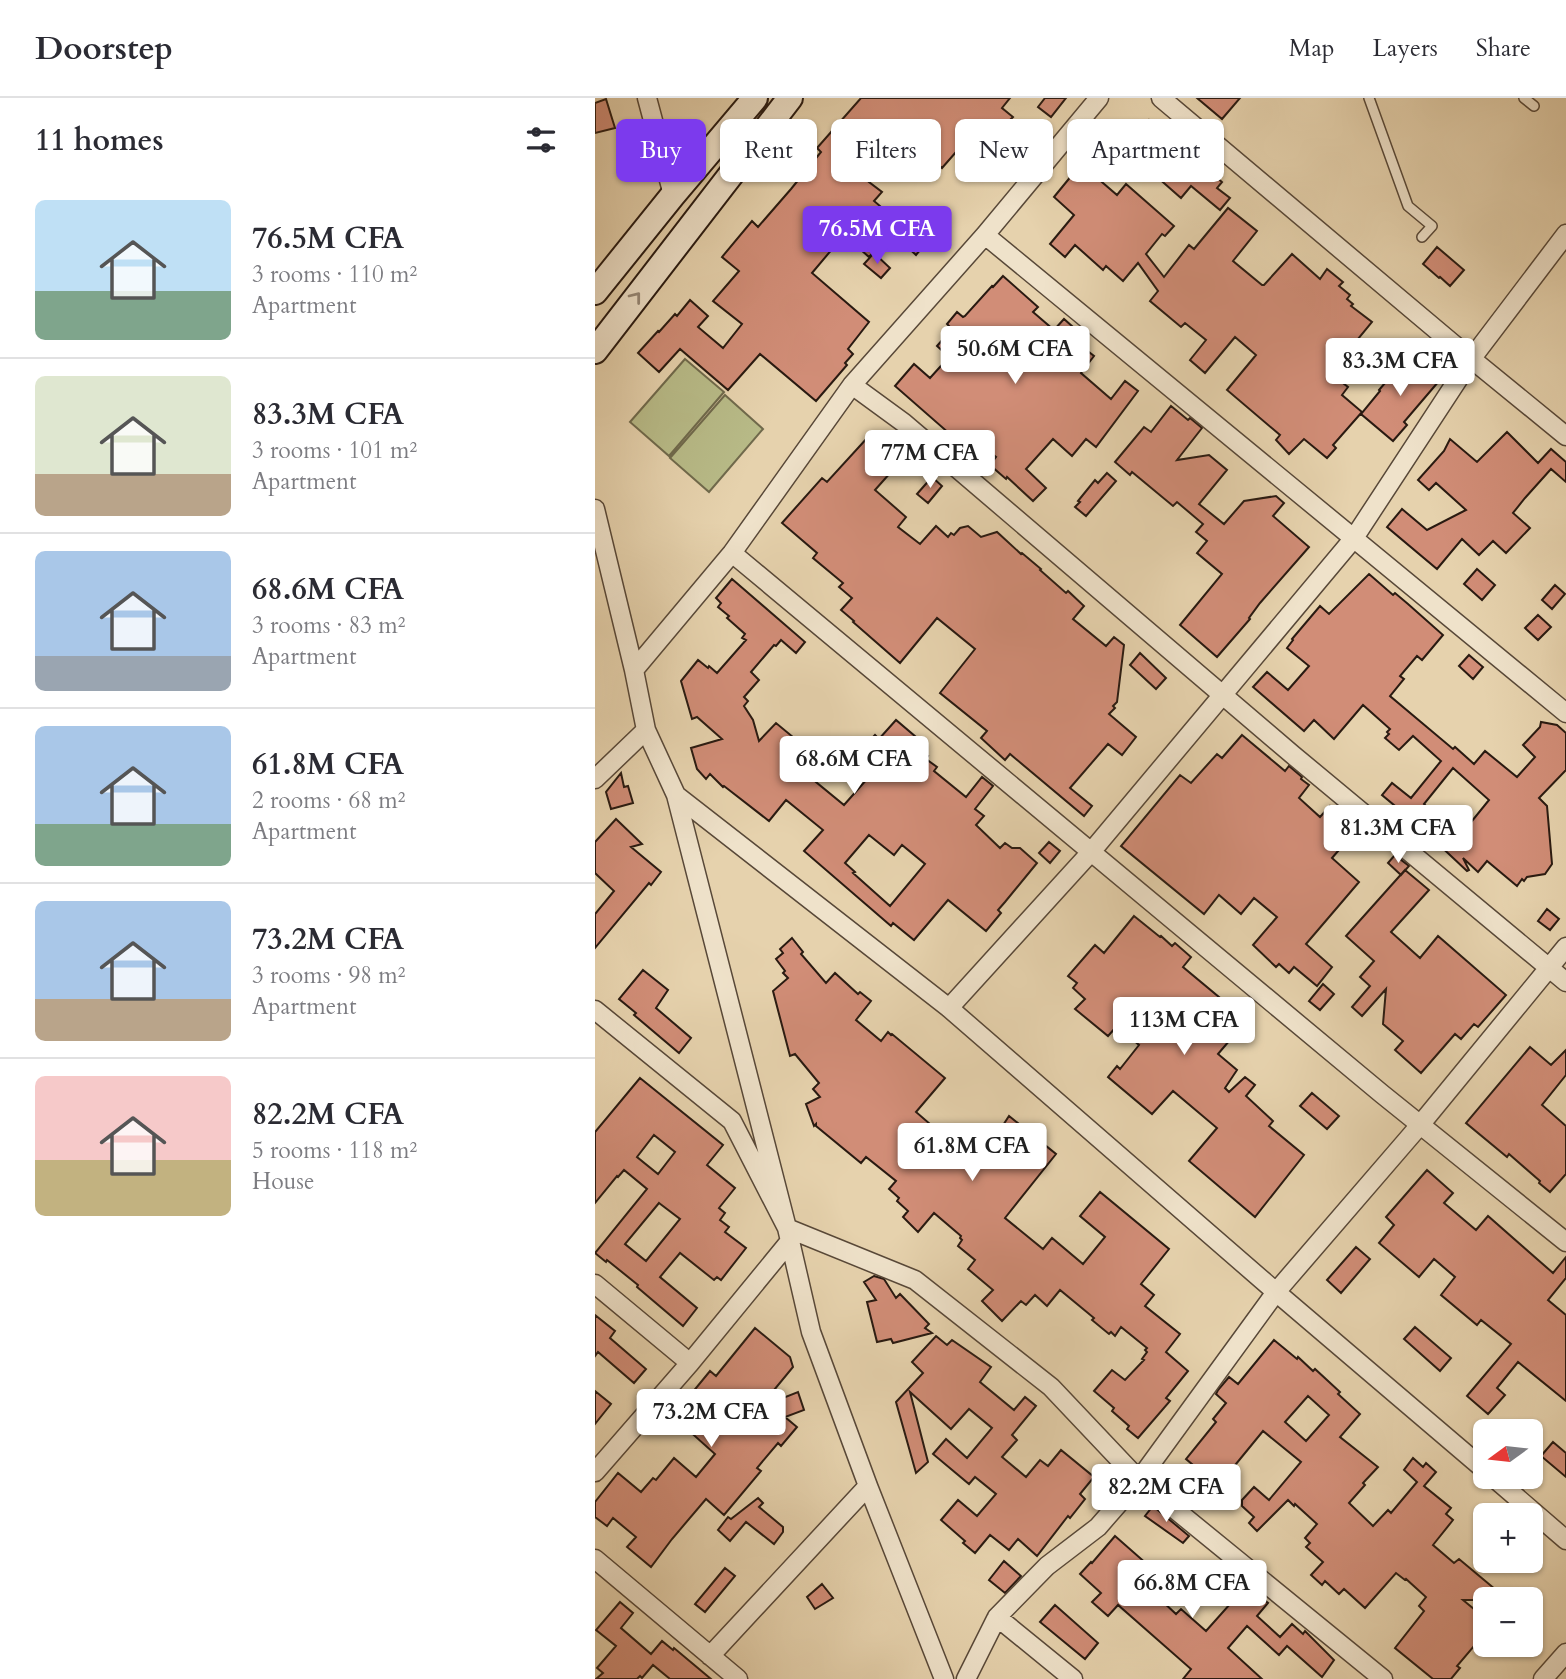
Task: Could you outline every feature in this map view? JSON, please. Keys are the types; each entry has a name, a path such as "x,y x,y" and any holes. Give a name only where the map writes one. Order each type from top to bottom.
{"main road":[{"path":"595,292 755,98"},
{"path":"595,351 790,98"}],"street":[{"path":"647,98 673,195"},
{"path":"634,670 732,553 852,386 985,236 1099,98"},
{"path":"1161,98 1566,436"},
{"path":"949,1008 1091,852 1354,538 1472,358 1566,234"},
{"path":"985,236 1566,713"},
{"path":"852,386 904,423 1222,695 1566,982"},
{"path":"595,509 646,730 676,795 789,1234 811,1332 944,1679"},
{"path":"732,553 1420,1125 1566,1242"},
{"path":"595,779 646,730"},
{"path":"676,795 949,1008 1473,1460"},
{"path":"966,1679 997,1617 1047,1566 1098,1527 1139,1480 1276,1292 1420,1125 1566,947"},
{"path":"595,1010 732,1121 789,1234 915,1280 1051,1387 1139,1480 1383,1679"},
{"path":"595,1472 690,1363 789,1234"},
{"path":"595,1284 690,1363"},
{"path":"711,1656 868,1486"},
{"path":"1507,1489 1566,1539"},
{"path":"595,1559 739,1679"},
{"path":"997,1617 1073,1679"},
{"path":"1543,1679 1566,1653"}],"lane":[{"path":"1369,98 1408,206 1432,226 1422,237"},
{"path":"1524,98 1534,106"}],"green space":[{"path":"685,359 724,392 669,456 630,422"},
{"path":"725,395 763,429 709,492 670,458"}],"building":[{"path":"861,98 1010,98 1002,108 1013,117 955,119 955,153 942,168 941,119 843,119"},
{"path":"1045,98 1066,98 1051,117 1038,107"},
{"path":"1197,98 1240,98 1222,119"},
{"path":"606,99 615,128 595,133 595,103"},
{"path":"831,132 831,182 869,182 882,192 874,201 900,223 869,257 844,235 812,273 869,322 848,349 853,354 845,363 847,365 816,401 760,354 728,390 680,349 659,372 638,353 690,300 708,316 698,327 723,348 742,324 713,301 739,271 722,257 752,221 758,227 797,182 817,182 817,157 821,152 817,148"},
{"path":"1067,181 1102,182 1117,195 1126,184 1174,226 1165,236 1162,234 1146,254 1164,277 1189,245 1194,249 1228,208 1257,231 1233,261 1262,285 1292,254 1320,279 1327,269 1343,282 1339,286 1350,295 1347,299 1353,304 1351,306 1372,322 1330,373 1348,387 1342,395 1362,412 1333,445 1336,448 1327,458 1304,439 1289,454 1276,440 1280,435 1227,390 1256,355 1235,337 1205,373 1190,360 1206,340 1185,323 1181,327 1150,301 1158,291 1138,263 1123,281 1106,266 1103,270 1075,245 1065,257 1050,244 1074,215 1054,197"},
{"path":"1163,182 1222,182 1217,188 1230,198 1220,210 1191,186 1181,198"},
{"path":"901,223 925,244 916,255 892,233"},
{"path":"1437,247 1464,270 1450,286 1423,264"},
{"path":"874,253 890,268 881,278 864,264"},
{"path":"1003,276 1038,307 1033,312 1054,330 1064,319 1082,335 1076,342 1094,356 1081,373 1111,399 1125,381 1138,391 1096,447 1086,439 1072,456 1053,439 1026,469 1046,488 1033,501 990,465 996,457 966,434 961,441 951,435 895,386 914,364 930,378 949,357 937,346 952,329 947,324 957,312 965,316"},
{"path":"1409,355 1439,381 1404,422 1407,425 1393,441 1361,414"},
{"path":"1171,406 1202,428 1177,460 1209,455 1227,470 1199,504 1224,524 1244,501 1276,496 1284,503 1273,516 1309,547 1217,657 1180,625 1222,574 1197,553 1207,541 1196,532 1203,524 1177,502 1173,506 1132,472 1130,475 1115,462 1144,427 1151,432"},
{"path":"1507,432 1538,463 1551,449 1566,462 1566,482 1551,469 1525,498 1513,513 1530,528 1506,553 1493,541 1479,555 1462,539 1437,569 1387,527 1402,509 1427,530 1466,510 1436,483 1429,490 1418,480 1444,451 1450,439 1477,462"},
{"path":"869,436 899,463 875,490 906,517 898,527 920,544 936,526 948,537 960,528 968,526 981,537 997,532 1084,606 1073,619 1106,646 1114,637 1124,645 1117,702 1109,714 1136,737 1122,755 1108,744 1070,788 1092,806 1084,816 1010,754 1005,760 981,738 987,731 940,693 975,649 937,618 900,663 841,610 852,598 839,587 843,583 813,558 817,553 782,523 822,478 827,482"},
{"path":"1107,473 1116,481 1086,516 1075,507 1095,480 1098,483"},
{"path":"932,477 942,486 928,503 917,494"},
{"path":"1477,569 1495,585 1482,600 1464,584"},
{"path":"1369,574 1443,635 1422,660 1417,656 1400,676 1404,679 1390,696 1474,764 1485,751 1517,777 1535,757 1523,745 1540,727 1541,722 1557,725 1566,733 1566,770 1539,798 1547,806 1552,864 1545,874 1527,877 1524,881 1522,879 1517,886 1487,861 1478,872 1463,858 1469,870 1467,871 1436,840 1382,795 1392,783 1411,798 1441,761 1413,736 1399,750 1385,738 1390,729 1363,705 1334,739 1314,720 1304,731 1253,687 1267,672 1288,690 1309,666 1287,648 1320,606 1329,614","holes":["1453,768 1489,800 1455,842 1442,818 1423,809 1426,806 1424,804"]},
{"path":"732,579 805,642 796,653 781,640 774,645 751,672 759,680 744,697 748,701 744,706 753,720 759,741 776,723 811,752 817,743 836,758 816,782 844,805 875,770 857,754 875,735 879,739 896,720 923,743 919,749 928,756 926,759 937,767 934,771 966,797 982,777 993,786 975,809 984,816 976,825 1000,848 1005,843 1012,848 1020,848 1037,863 998,910 1001,913 986,931 948,900 914,940 893,923 891,926 804,851 823,830 786,800 769,821 710,774 706,779 697,769 691,748 722,739 697,717 692,719 681,681 698,660 717,673 746,640 742,638 745,634 718,607 721,603 716,598","holes":["869,835 894,855 902,845 925,864 890,906 845,863"]},
{"path":"1555,585 1565,594 1552,609 1542,600"},
{"path":"1538,615 1551,627 1538,640 1525,628"},
{"path":"1140,653 1166,678 1156,689 1130,665"},
{"path":"1469,655 1483,667 1473,679 1459,666"},
{"path":"1242,735 1285,771 1289,766 1302,777 1309,785 1299,798 1320,817 1330,806 1358,828 1332,858 1359,882 1306,944 1332,967 1317,986 1294,967 1289,973 1279,964 1276,967 1253,945 1277,917 1254,898 1241,914 1219,895 1204,914 1121,846 1180,775 1191,783 1217,754 1222,758"},
{"path":"621,773 624,787 628,786 633,803 611,809 606,792"},
{"path":"616,819 642,844 631,847 661,872 595,948 595,914 614,891 595,873 595,842"},
{"path":"1049,842 1060,851 1050,863 1039,853"},
{"path":"1394,856 1409,866 1401,875 1388,863"},
{"path":"1405,870 1429,890 1391,932 1420,958 1438,936 1506,995 1478,1027 1474,1024 1461,1039 1455,1034 1421,1073 1395,1050 1403,1041 1383,1024 1386,989 1362,1016 1352,1007 1370,986 1360,977 1374,961 1346,936"},
{"path":"1547,909 1559,919 1550,930 1538,921"},
{"path":"1134,916 1172,946 1175,943 1191,957 1183,967 1231,1007 1236,1000 1253,1013 1218,1054 1237,1070 1225,1088 1229,1092 1245,1077 1255,1085 1246,1096 1273,1121 1269,1126 1304,1155 1255,1217 1189,1161 1217,1128 1173,1091 1152,1114 1108,1077 1117,1066 1120,1069 1139,1045 1117,1026 1108,1036 1075,1009 1085,999 1073,988 1077,983 1068,976 1095,945 1104,953"},
{"path":"792,938 803,952 801,954 826,983 835,973 858,994 860,992 871,1001 856,1020 881,1041 888,1032 892,1034 945,1078 916,1112 976,1167 1009,1116 1056,1154 1005,1218 1043,1249 1052,1238 1083,1264 1105,1237 1080,1216 1100,1192 1169,1249 1141,1284 1154,1295 1145,1306 1180,1334 1166,1352 1188,1371 1166,1398 1170,1401 1138,1438 1112,1411 1114,1408 1094,1391 1112,1370 1125,1380 1144,1360 1142,1359 1147,1348 1121,1327 1115,1336 1111,1332 1109,1334 1060,1290 1047,1306 1035,1295 1026,1305 1021,1301 1002,1321 982,1301 993,1290 968,1269 975,1260 958,1246 962,1240 961,1236 934,1213 918,1232 903,1217 908,1211 889,1189 896,1181 866,1157 861,1163 816,1124 814,1126 806,1104 820,1097 813,1089 819,1083 795,1054 790,1056 773,991 788,978 776,959 783,953 780,949"},
{"path":"643,970 668,990 656,1008 691,1038 679,1053 619,999"},
{"path":"1323,984 1334,994 1320,1010 1309,1001"},
{"path":"1530,1047 1551,1065 1566,1050 1566,1075 1542,1105 1566,1126 1566,1174 1550,1192 1509,1154 1507,1157 1466,1123"},
{"path":"640,1078 723,1145 707,1165 735,1188 719,1208 725,1213 720,1220 729,1227 725,1232 746,1248 721,1280 717,1277 714,1280 680,1253 660,1277 697,1308 683,1326 637,1287 638,1285 595,1253 647,1189 624,1170 595,1203 595,1132","holes":["654,1135 675,1152 658,1174 637,1157","659,1203 680,1219 646,1261 625,1244"]},
{"path":"1312,1093 1339,1116 1327,1129 1300,1106"},
{"path":"1427,1170 1453,1193 1444,1203 1476,1230 1488,1216 1553,1273 1566,1257 1566,1278 1548,1300 1566,1315 1566,1401 1518,1362 1497,1388 1505,1395 1488,1414 1467,1396 1511,1344 1481,1320 1477,1325 1441,1295 1455,1277 1434,1259 1419,1277 1379,1243 1394,1225 1386,1217"},
{"path":"1356,1247 1370,1259 1341,1293 1327,1280"},
{"path":"874,1276 884,1279 896,1298 900,1294 929,1324 925,1328 932,1333 893,1343 891,1339 877,1342 867,1302 876,1300 864,1282"},
{"path":"595,1315 615,1331 610,1338 646,1369 634,1383 598,1352 595,1356"},
{"path":"1415,1327 1451,1358 1440,1371 1404,1339"},
{"path":"755,1328 790,1357 793,1367 760,1407 798,1392 804,1410 785,1417 797,1427 781,1446 778,1443 757,1468 761,1471 724,1515 706,1499 651,1567 627,1547 636,1537 613,1518 607,1526 595,1517 595,1502 618,1473 641,1492 653,1478 656,1480 674,1458 696,1477 715,1454 687,1429 697,1417 682,1405 710,1371 716,1376"},
{"path":"936,1336 947,1345 952,1340 991,1367 980,1382 1014,1410 1025,1397 1036,1406 1012,1435 1017,1440 1002,1457 1026,1477 1040,1460 1048,1466 1061,1450 1094,1477 1080,1494 1085,1499 1037,1556 1018,1539 1009,1550 990,1535 975,1553 941,1520 958,1500 977,1516 996,1494 975,1477 969,1484 933,1454 946,1439 967,1458 992,1428 969,1409 951,1429 910,1392 928,1462 916,1473 896,1402 923,1373 912,1362"},
{"path":"1274,1340 1313,1371 1315,1369 1340,1392 1338,1394 1360,1414 1340,1437 1378,1467 1349,1503 1373,1526 1388,1510 1391,1513 1417,1482 1404,1470 1413,1458 1423,1467 1426,1463 1436,1472 1424,1486 1451,1508 1446,1514 1453,1520 1433,1545 1454,1563 1459,1559 1492,1587 1473,1587 1473,1600 1463,1600 1473,1608 1473,1647 1457,1666 1460,1668 1451,1679 1433,1679 1395,1648 1424,1611 1419,1606 1426,1597 1406,1579 1396,1573 1365,1608 1344,1589 1339,1594 1325,1581 1322,1585 1311,1575 1323,1562 1306,1547 1310,1543 1305,1538 1317,1524 1295,1504 1294,1506 1288,1500 1257,1531 1249,1523 1254,1517 1242,1506 1242,1500 1254,1487 1269,1500 1301,1462 1263,1431 1218,1486 1186,1459 1216,1422 1213,1419 1226,1403 1216,1394 1229,1377 1238,1384","holes":["1308,1396 1329,1415 1306,1441 1285,1422"]},
{"path":"595,1391 611,1404 595,1424"},
{"path":"1553,1442 1566,1453 1566,1477 1543,1458 1543,1454"},
{"path":"758,1498 763,1503 759,1507 783,1527 783,1532 774,1544 746,1522 730,1541 718,1530 728,1517 731,1519"},
{"path":"1153,1506 1189,1536 1183,1543 1145,1516"},
{"path":"1115,1536 1156,1572 1145,1585 1176,1614 1181,1609 1206,1631 1246,1586 1268,1603 1257,1616 1280,1637 1292,1624 1303,1634 1305,1631 1334,1660 1322,1677 1287,1646 1279,1655 1247,1626 1228,1648 1262,1679 1183,1679 1191,1669 1118,1605 1108,1616 1092,1602 1101,1593 1080,1574"},
{"path":"1004,1561 1021,1576 1005,1593 989,1580"},
{"path":"725,1568 735,1576 705,1612 695,1604"},
{"path":"822,1584 833,1598 815,1609 807,1597"},
{"path":"620,1602 633,1613 621,1628 651,1654 662,1641 711,1679 670,1679 653,1665 642,1678 596,1679 603,1673 597,1668 616,1646 596,1630"},
{"path":"1055,1605 1098,1643 1085,1659 1040,1622"}]}
